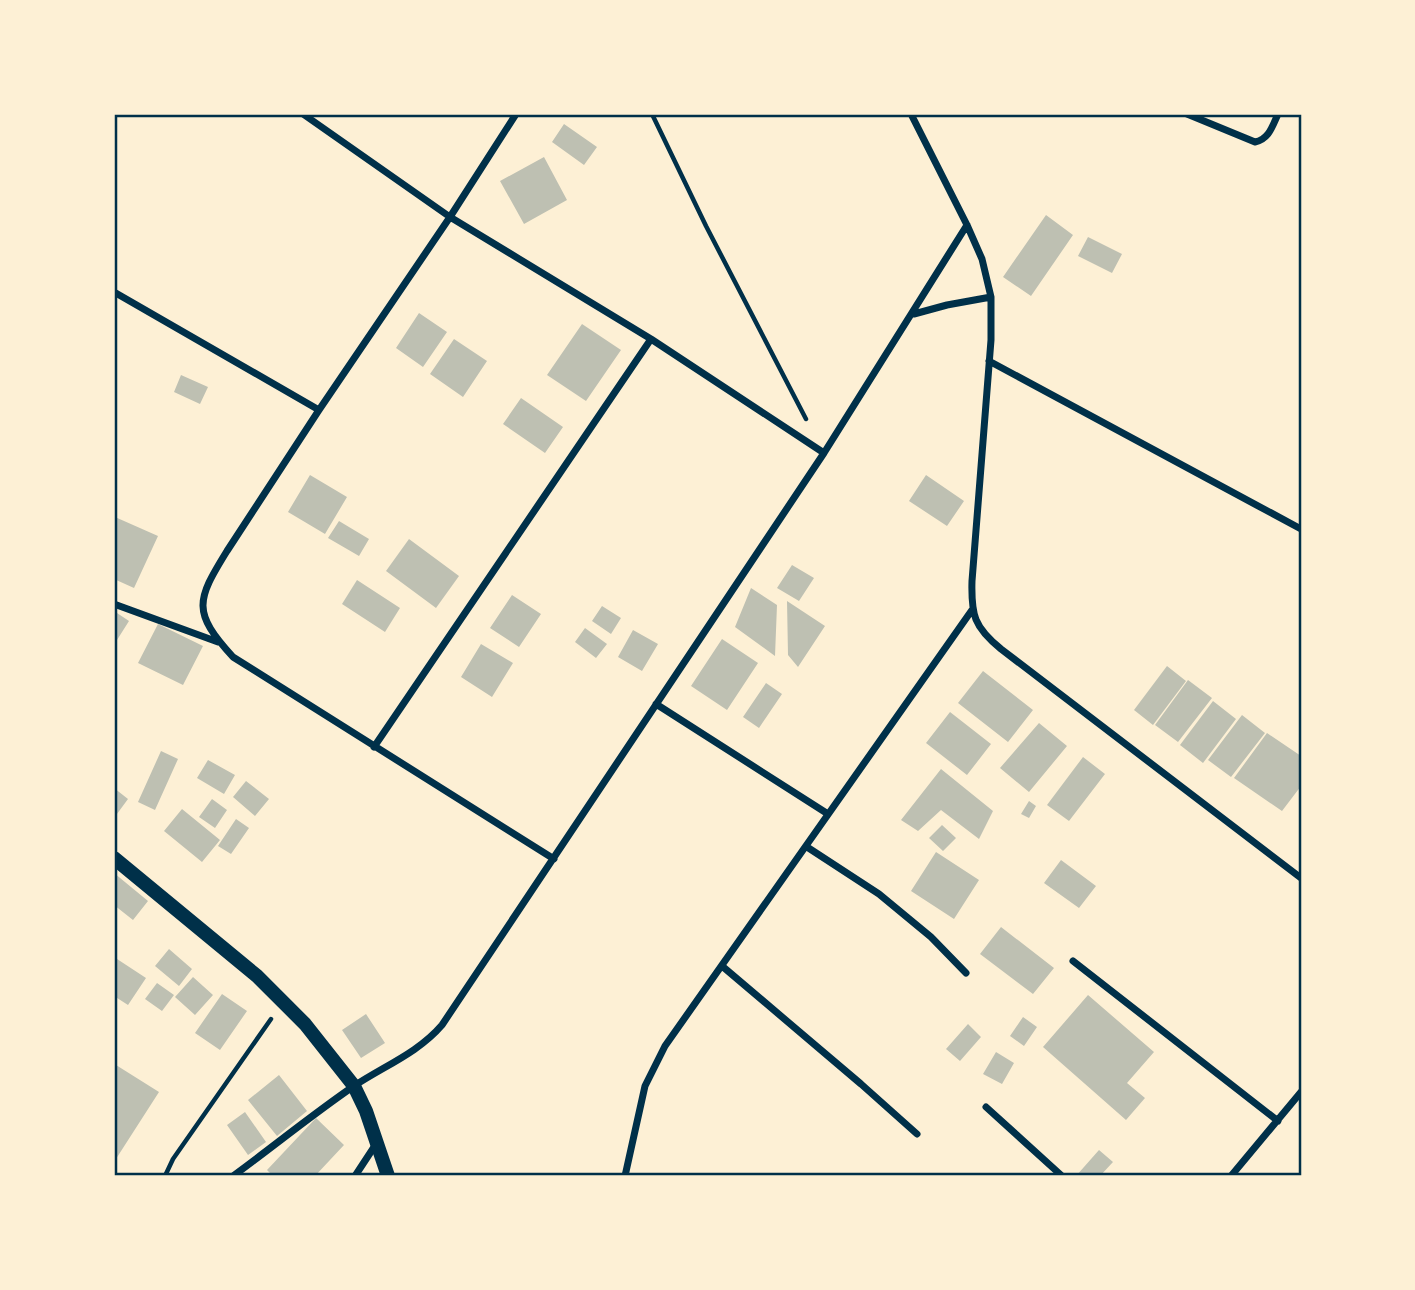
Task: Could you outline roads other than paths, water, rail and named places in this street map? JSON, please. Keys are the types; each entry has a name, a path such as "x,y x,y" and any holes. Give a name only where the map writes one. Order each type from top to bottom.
{"main road":[{"path":"114,858 284,1001 354,1086 366,1111 388,1176"}],"street":[{"path":"303,114 450,217 651,339 824,453"},
{"path":"516,114 450,217 319,410 209,583 203,606 204,619 233,657 554,859"},
{"path":"911,114 982,259 991,297 989,361 972,581 972,610 975,620 988,639 1301,878"},
{"path":"1187,114 1255,142 1270,133 1278,114"},
{"path":"233,1176 354,1086 412,1052 432,1037 452,1012 824,453 967,225"},
{"path":"114,292 319,410"},
{"path":"913,314 991,297"},
{"path":"373,747 651,339"},
{"path":"989,361 1301,530"},
{"path":"114,604 221,643"},
{"path":"625,1176 645,1086 654,1065 972,610"},
{"path":"656,704 828,814"},
{"path":"807,847 879,894 966,972"},
{"path":"1073,961 1278,1121"},
{"path":"722,966 917,1134"},
{"path":"1231,1176 1301,1092"},
{"path":"986,1107 1062,1176"},
{"path":"355,1176 376,1144"}]}
